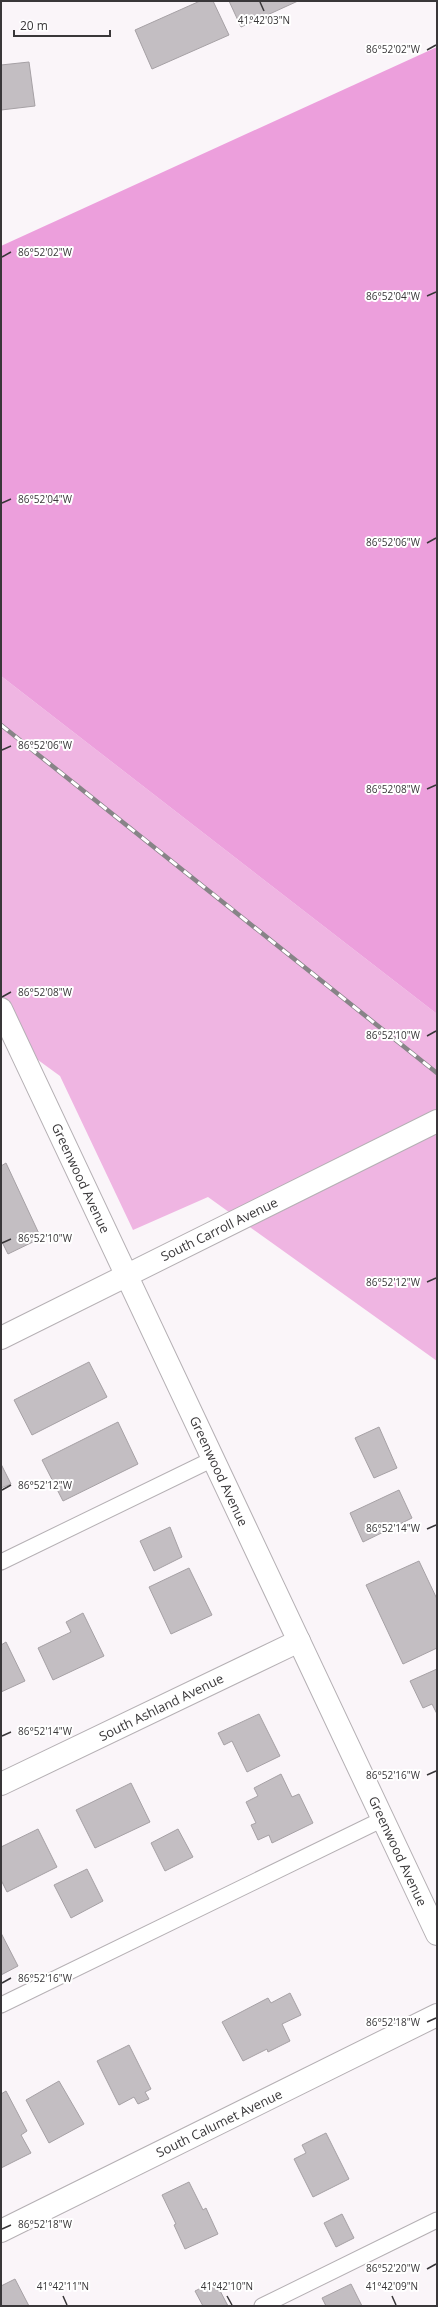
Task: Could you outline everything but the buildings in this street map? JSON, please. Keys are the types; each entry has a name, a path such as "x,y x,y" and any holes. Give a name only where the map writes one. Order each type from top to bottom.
{"street":[{"name":"Greenwood Avenue","path":"1,1008 437,1934"},
{"name":"South Carroll Avenue","path":"1,1338 437,1121"},
{"name":"South Ashland Avenue","path":"1,1784 299,1641"},
{"name":"South Calumet Avenue","path":"1,2231 437,2015"}],"lane":[{"path":"1,1562 213,1459"},
{"path":"1,2005 383,1819"},
{"path":"262,2306 437,2220"}],"shaded area":[{"path":"437,47 437,1014 1,676 1,246"},
{"path":"1,676 437,1014 437,1361 208,1197 133,1230 60,1076 1,1033"}],"railway":[{"path":"1,725 437,1073"}]}
